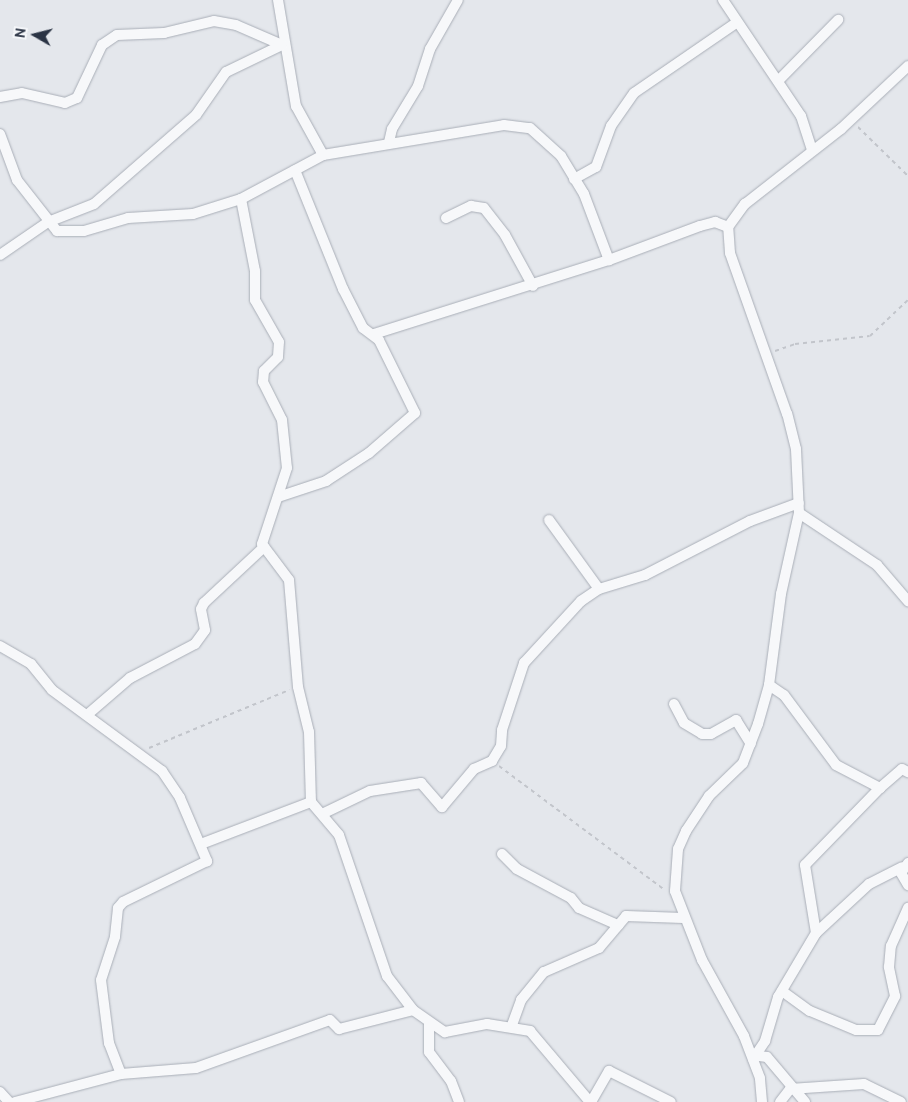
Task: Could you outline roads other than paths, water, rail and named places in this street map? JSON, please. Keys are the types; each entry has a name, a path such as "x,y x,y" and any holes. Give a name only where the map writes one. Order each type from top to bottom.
{"street":[{"path":"278,0 282,45 296,106 323,155"},
{"path":"389,142 392,129 418,86 430,49 458,0"},
{"path":"723,0 736,23 801,116 812,150"},
{"path":"778,81 838,20"},
{"path":"0,97 22,93 65,103 77,98 102,45 117,35 164,33 214,21 236,25 282,45"},
{"path":"574,179 596,166 611,126 634,93 736,23"},
{"path":"0,256 48,222 94,204 177,134 226,72 282,45"},
{"path":"762,1102 756,1058 734,1012 683,918 675,891 678,849 686,831 709,796 735,774 751,744 769,685 781,594 799,508 796,449 769,353 730,253 728,228 746,204 852,119 908,66"},
{"path":"0,134 18,180 48,222 57,231 84,231 128,218 193,214 240,199 323,155 389,142 504,125 526,127 561,156 574,179 609,260"},
{"path":"278,497 326,481 369,453 415,413 374,334 363,328 343,288 294,170"},
{"path":"240,199 255,271 255,300 279,342 278,357 263,374 288,442 278,497 263,530 264,547 289,580 298,687 309,732 311,802 339,834 348,857 355,891 387,976 413,1010 429,1023 445,1032 487,1024 512,1024 530,1031 590,1102 609,1071 671,1102"},
{"path":"446,218 471,206 484,208 505,235 533,286"},
{"path":"374,334 533,286 700,226 715,222 728,228"},
{"path":"322,814 370,791 414,783 421,783 442,807 474,769 492,761 501,746 502,730 524,663 581,600 599,589 645,575 750,520 799,508 877,565 908,601"},
{"path":"549,520 599,589"},
{"path":"87,715 130,678 195,644 205,630 201,609 204,603 264,547"},
{"path":"0,646 31,664 52,690 140,752 172,784 201,844 205,864 123,902 118,908 115,937 101,980 109,1043 121,1074"},
{"path":"769,685 784,695 836,765 880,788"},
{"path":"674,704 684,723 702,734 711,734 736,720 751,744"},
{"path":"816,933 805,865 880,788 902,769 908,772"},
{"path":"201,844 311,802"},
{"path":"502,854 517,869 564,894 579,908 618,925"},
{"path":"756,1058 782,991 816,933 870,884 905,865 908,885"},
{"path":"512,1024 521,1000 544,972 599,948 618,925 632,914 683,918"},
{"path":"782,991 810,1011 856,1030 878,1030 894,996 889,967 906,915"},
{"path":"15,1102 121,1074 196,1068 330,1020 339,1029 413,1010"},
{"path":"429,1023 429,1052 451,1081 459,1102"},
{"path":"756,1058 772,1062 790,1089 805,1102"},
{"path":"780,1102 790,1089 864,1084 901,1102"},
{"path":"0,1092 9,1102"}]}
